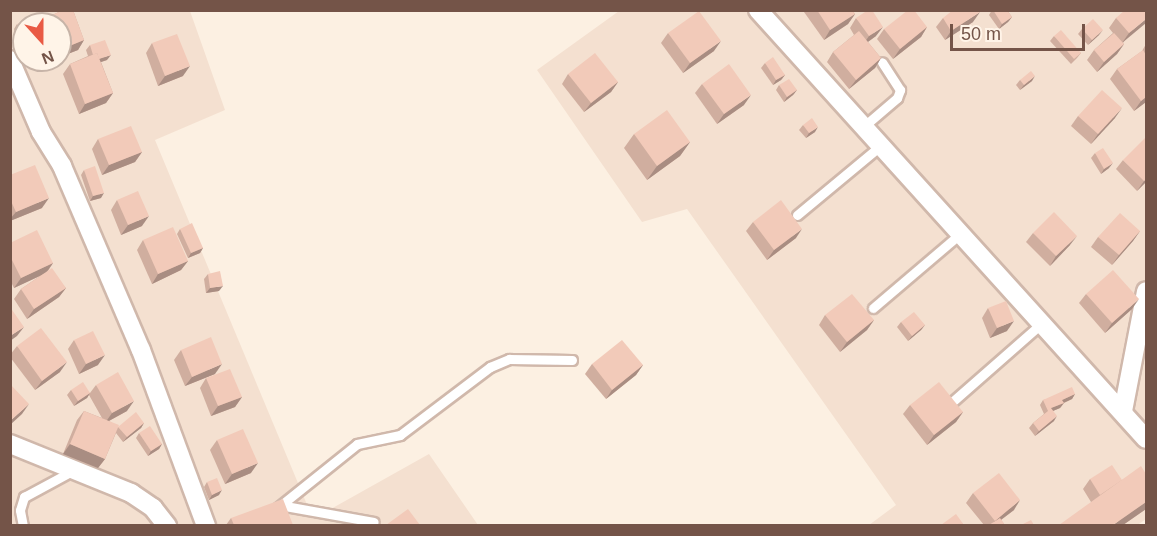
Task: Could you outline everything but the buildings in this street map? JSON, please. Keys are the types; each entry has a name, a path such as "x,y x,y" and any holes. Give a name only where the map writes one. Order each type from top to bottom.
{"street":[{"path":"759,10 1146,439"},
{"path":"10,60 41,132 62,166 141,350 206,525"},
{"path":"1122,411 1146,291"},
{"path":"10,444 131,493 153,508 167,525"}],"lane":[{"path":"863,127 897,98 900,90 882,62"},
{"path":"797,215 880,146"},
{"path":"873,308 960,234"},
{"path":"952,402 1042,323"},
{"path":"270,512 285,506 357,444 399,435 490,367 509,359 572,360"},
{"path":"23,525 20,510 24,497 74,470"},
{"path":"285,506 374,522"}],"shaded area":[{"path":"10,11 190,11 225,110 155,140 313,519 429,454 478,525 11,525"},
{"path":"619,11 1146,11 1146,519 1136,526 869,525 896,505 687,209 642,222 537,70"}]}
